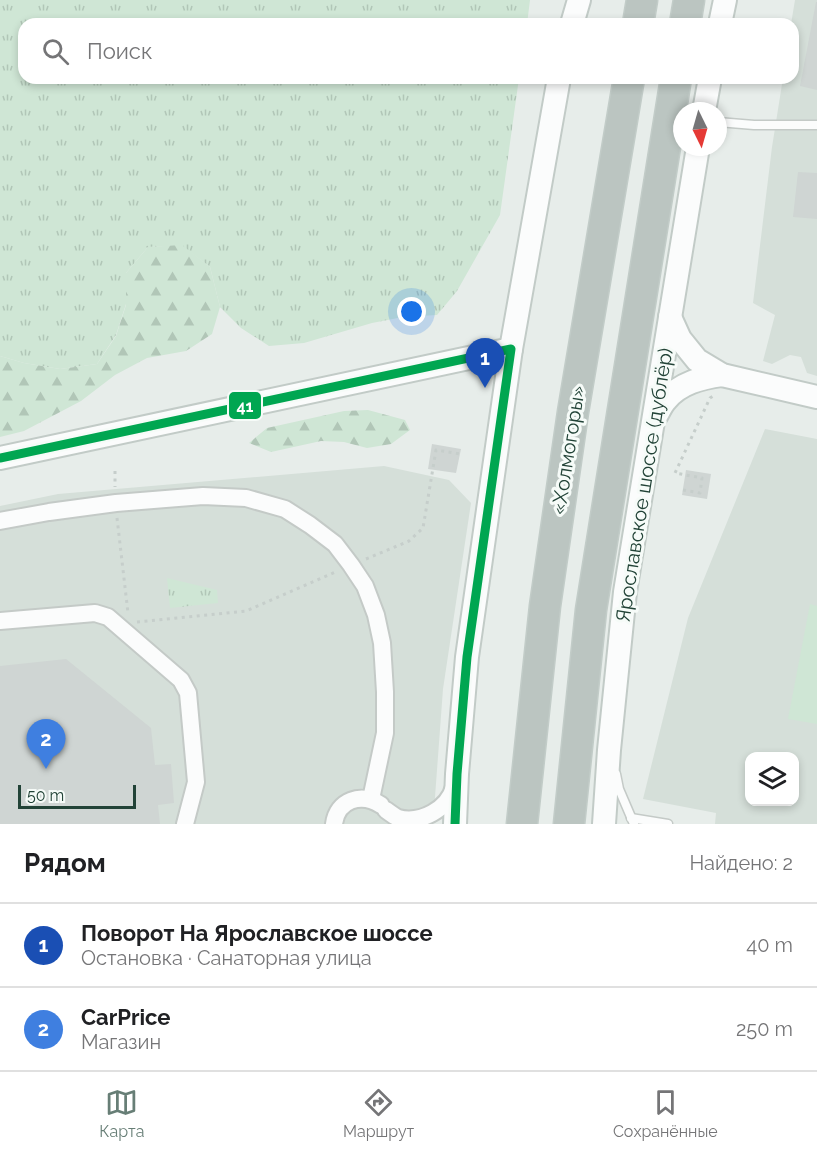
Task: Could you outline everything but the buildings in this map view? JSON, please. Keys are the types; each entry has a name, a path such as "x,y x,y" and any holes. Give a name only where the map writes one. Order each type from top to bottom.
{"highway":[{"path":"639,18 642,0"},
{"path":"686,18 689,0"},
{"name":"«Холмогоры»","path":"522,824 544,606 573,412 628,84"},
{"path":"569,824 591,610 675,84"}],"street":[{"path":"570,18 571,0"},
{"path":"572,18 579,0"},
{"path":"721,18 725,0"},
{"path":"455,824 467,657 511,349 559,84"},
{"path":"706,102 709,84"},
{"name":"Ярославское шоссе (дублёр)","path":"604,824 625,592 697,156"},
{"path":"670,317 680,339 721,384"},
{"path":"0,458 511,349"},
{"path":"652,424 665,400 680,387 700,378 721,384 817,397"},
{"path":"0,521 116,503 203,496 246,498 285,509 335,544 364,586 376,615 381,643 385,692 385,733 371,799"},
{"path":"0,621 96,613 127,626 181,680 188,693 196,782 185,824"},
{"path":"334,824 339,810 345,804 362,798 371,799 380,804 389,817 407,821 433,816 452,796 457,774"}],"lane":[{"path":"727,123 817,125"},
{"path":"609,750 620,789 633,821 668,824"}],"path":[{"path":"682,490 700,494 702,478 675,473 710,398 721,384"},
{"path":"115,471 127,626 246,611 409,541 423,528 436,450 460,454"}],"shaded area":[{"path":"795,0 817,0 817,376 807,373 801,357 790,355 772,364 763,361 775,315 753,303 782,84 799,84 799,18 792,18"},
{"path":"765,429 817,439 817,824 715,824 716,813 643,799 688,618"},
{"path":"384,466 449,480 471,503 443,689 433,824 0,824 0,506 58,494"}],"green space":[{"path":"0,0 530,0 528,18 18,18 18,84 518,84 500,215 457,291 437,315 403,317 372,323 304,343 269,346 241,328 220,307 210,267 182,246 148,247 126,273 126,304 116,335 97,364 60,369 0,356"},
{"path":"182,245 210,267 220,307 212,334 186,351 147,358 115,375 81,401 24,431 0,437 0,356 60,369 97,364 116,336 126,305 126,273 148,247"},
{"path":"368,410 405,420 410,430 391,444 367,448 344,442 321,441 271,452 249,443 267,428 344,411"},
{"path":"167,578 217,590 218,603 170,608"},
{"path":"810,604 817,606 817,724 788,719"}],"transit line":[{"name":"41","path":"0,458 511,349 467,657 455,824"}],"place":[{"name":"Поворот На Ярославское шоссе","path":"485,388"},
{"name":"CarPrice","path":"46,769"}]}
